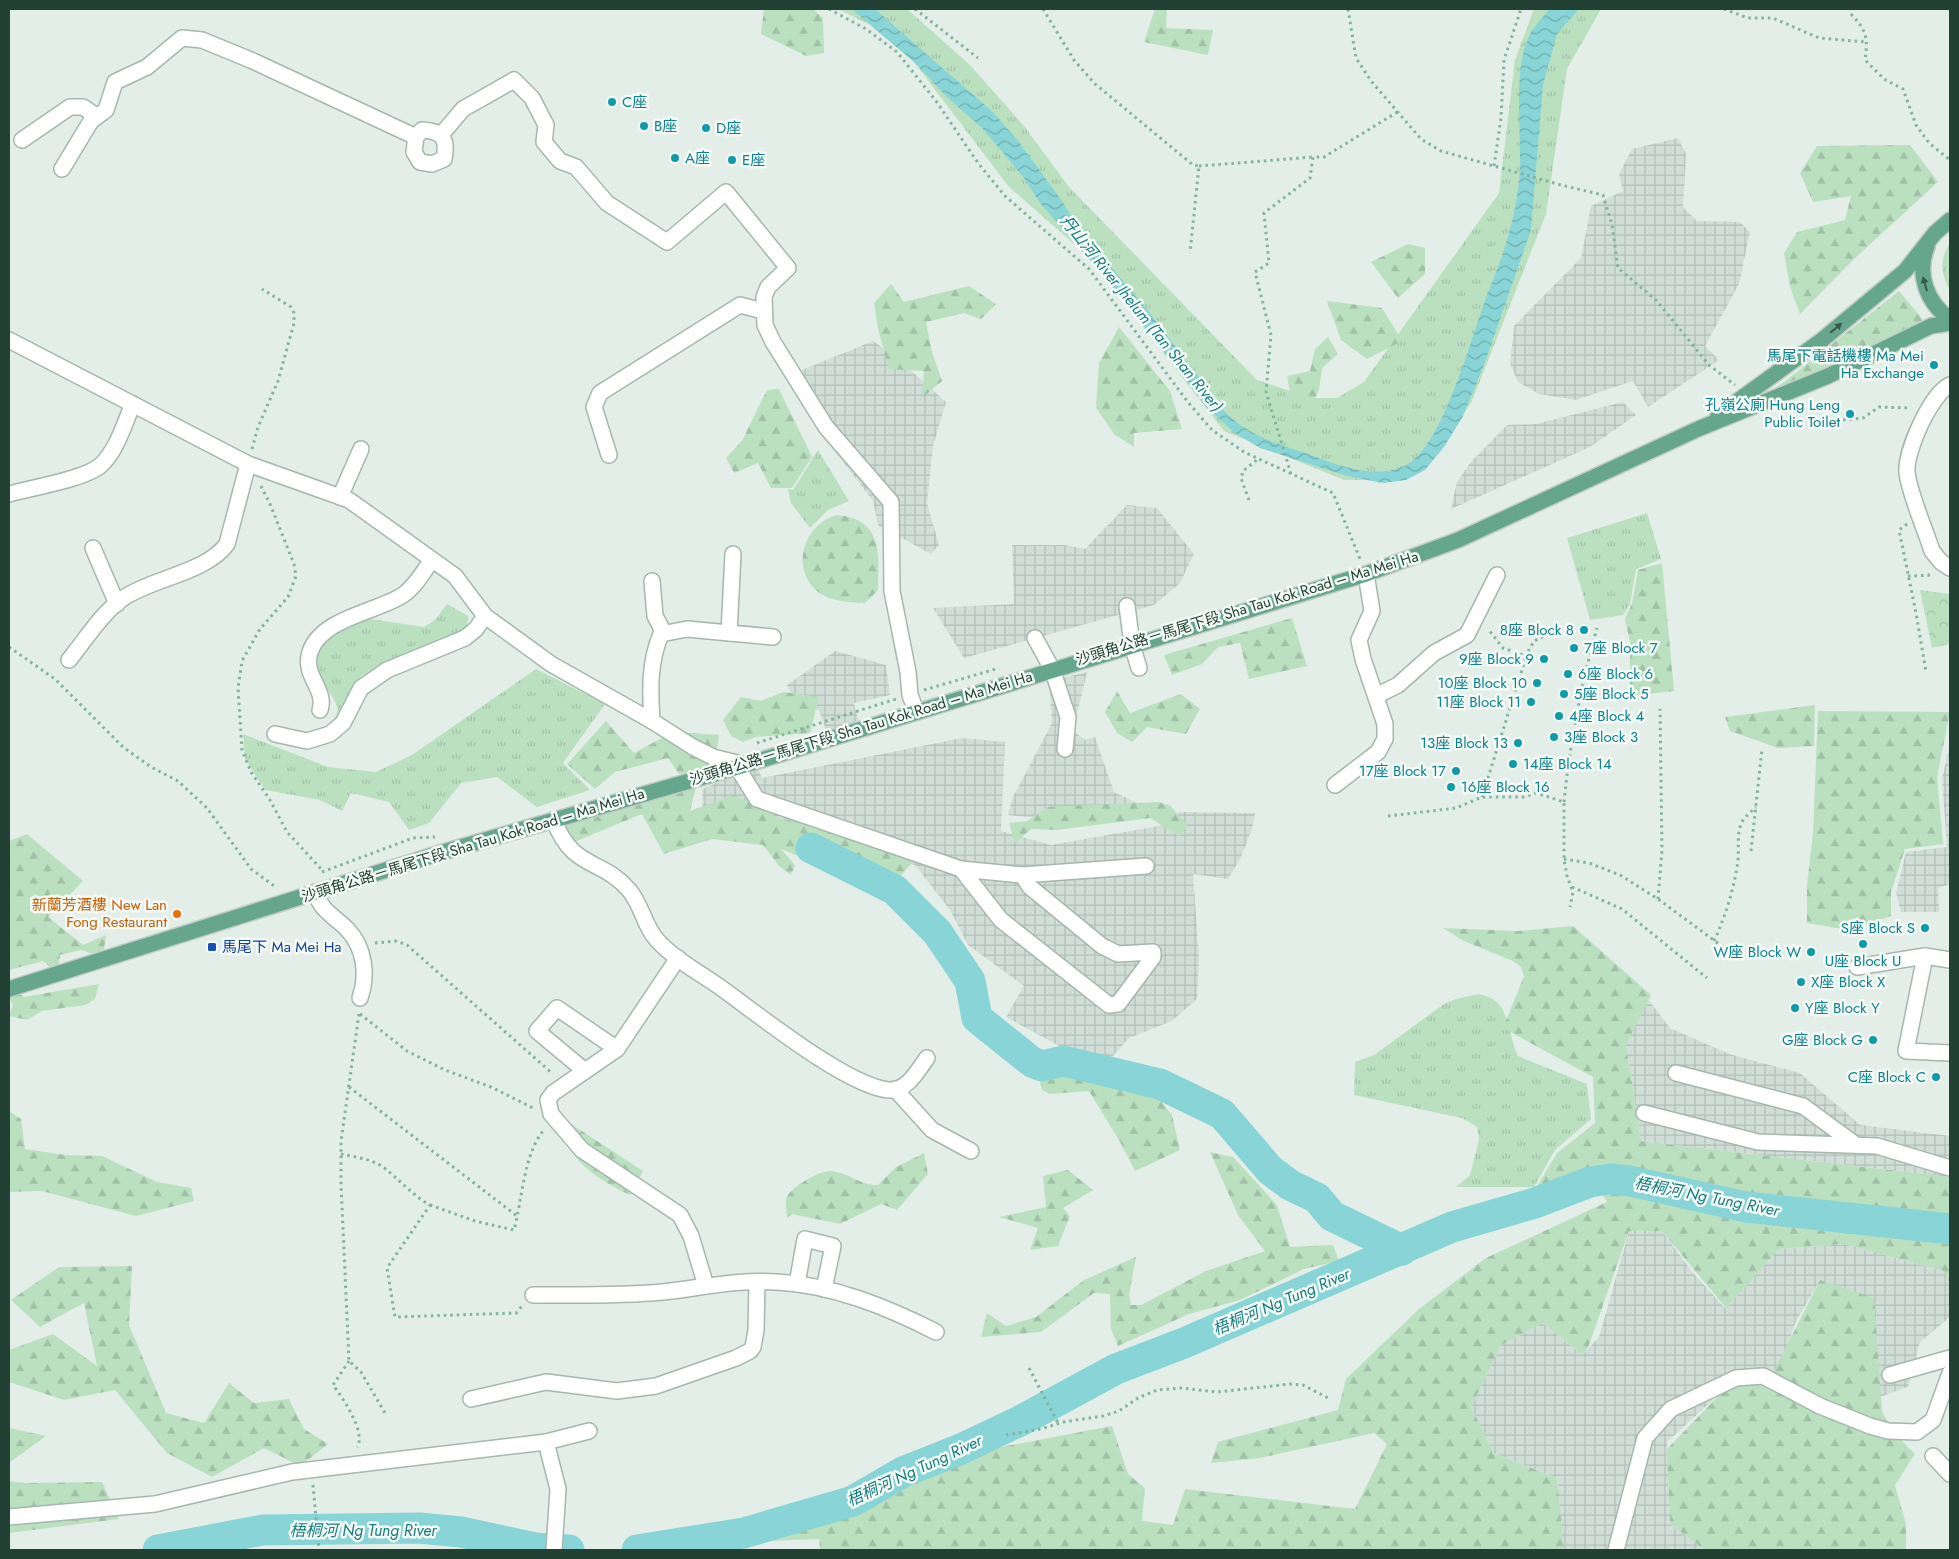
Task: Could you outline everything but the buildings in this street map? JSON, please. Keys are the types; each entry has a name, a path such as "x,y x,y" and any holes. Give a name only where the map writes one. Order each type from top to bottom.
{"main road":[{"name":"沙頭角公路－馬尾下段 Sha Tau Kok Road – Ma Mei Ha","path":"1698,429 1822,340 1906,271 1941,227 1950,220"},
{"name":"沙頭角公路－馬尾下段 Sha Tau Kok Road – Ma Mei Ha","path":"1930,241 1922,269 1925,288 1935,305 1950,319"},
{"name":"沙頭角公路－馬尾下段 Sha Tau Kok Road – Ma Mei Ha","path":"9,988 315,892 741,766 1132,644 1366,574 1458,540 1698,429 1828,376 1931,326 1950,324"}],"street":[{"path":"62,169 86,128 96,116 106,110 115,82 147,67 182,38 202,40 253,61 416,137"},
{"path":"441,135 464,109 514,80 532,98 546,125 544,142 560,161 576,167 607,203 667,242 726,192 788,268 768,287 764,297 764,325 773,342 826,427 891,502 892,592 908,672 910,695 916,711"},
{"path":"22,140 70,107 83,107 96,116"},
{"path":"422,130 433,130 441,135 447,146 444,159 432,164 420,162 414,152 416,137 422,130"},
{"path":"609,455 594,407 600,394 612,384 740,305 764,311"},
{"path":"9,340 248,464 349,500 455,576 485,616 551,664 694,747 713,757 741,766 758,799 961,869 1022,874 1146,866"},
{"path":"1950,385 1942,389 1929,408 1912,448 1907,467 1908,477 1932,551 1941,562 1950,568"},
{"path":"9,494 87,473 99,467 112,450 133,404"},
{"path":"340,497 361,449"},
{"path":"69,660 117,604 136,590 204,563 223,550 227,544 248,464"},
{"path":"93,548 117,604"},
{"path":"729,632 733,554"},
{"path":"320,710 322,697 308,667 310,650 314,644 342,622 403,595 415,584 432,560"},
{"path":"1335,785 1383,746 1385,724 1362,659 1359,640 1372,611 1366,574"},
{"path":"1376,696 1398,685 1434,653 1467,635 1497,575"},
{"path":"652,581 655,616 664,633"},
{"path":"1127,606 1132,644 1139,668"},
{"path":"275,734 307,741 330,734 343,722 361,688 387,670 465,638 476,629 485,616"},
{"path":"652,721 650,689 653,661 660,636 664,633 682,629 773,636"},
{"path":"1035,638 1052,669 1068,717 1065,749"},
{"path":"554,820 567,847 581,859 616,879 629,890 657,940 678,958 821,1059 860,1080 880,1088 895,1090 910,1080 927,1058"},
{"path":"961,869 1001,920 1109,1005 1118,1004 1154,957 1154,952 1118,954 1102,946 1030,887 1022,874"},
{"path":"315,892 319,906 348,930 359,947 365,974 360,998"},
{"path":"1857,967 1925,956 1950,960"},
{"path":"1925,956 1906,1051 1950,1053"},
{"path":"678,958 617,1049 553,1093 548,1100 548,1107 555,1119 590,1156 680,1215 691,1236 706,1286"},
{"path":"585,1071 537,1031 557,1008 617,1049"},
{"path":"1676,1073 1803,1106 1856,1145"},
{"path":"895,1090 935,1133 971,1151"},
{"path":"1644,1113 1758,1142 1877,1146 1950,1168"},
{"path":"797,1284 805,1239 833,1246 824,1289"},
{"path":"472,1399 546,1382 617,1391 656,1386 736,1358 749,1352 753,1347 756,1330 757,1282"},
{"path":"533,1295 623,1296 757,1282 797,1284 824,1289 890,1309 936,1332"},
{"path":"1890,1374 1950,1358"},
{"path":"1616,1550 1645,1438 1671,1409 1736,1378 1763,1376 1820,1406 1870,1426 1888,1431 1917,1432 1933,1420 1950,1373"},
{"path":"9,1517 155,1504 292,1472 546,1442 589,1431"},
{"path":"546,1442 558,1489 554,1550"},
{"path":"1933,1456 1950,1474"}],"path":[{"path":"829,9 866,29 897,52 936,101 978,163 1005,196 1089,269 1187,401 1206,423 1228,441 1258,458 1333,493 1360,558"},
{"path":"916,9 978,58"},
{"path":"1043,9 1074,60 1094,83 1193,165 1324,157 1399,111"},
{"path":"1348,9 1356,58 1371,81 1399,111 1421,139 1441,151 1554,183 1603,194 1612,225 1618,268 1657,302 1709,365 1747,395"},
{"path":"1496,166 1504,60 1521,9"},
{"path":"1724,9 1748,18 1774,18 1819,38 1867,42"},
{"path":"1851,14 1862,27 1867,42 1865,60 1884,79 1903,89 1916,125 1929,143 1950,160"},
{"path":"1291,474 1268,394 1271,335 1255,272 1269,264 1264,213 1310,178 1313,157"},
{"path":"1190,253 1199,166"},
{"path":"262,289 291,307 294,313 294,323 278,381 258,426 248,464 270,504 294,564 296,576 288,597 260,629 242,661 238,688 242,750 251,772 270,800 287,832 302,850 315,860 323,871"},
{"path":"1843,420 1863,418 1879,408 1929,408"},
{"path":"1249,500 1242,478 1242,471 1258,458"},
{"path":"1920,514 1899,530 1926,672"},
{"path":"1478,613 1503,648 1520,653 1524,658"},
{"path":"1570,907 1574,892 1564,859 1564,802 1569,750 1582,686 1598,628"},
{"path":"1482,797 1524,658 1534,641 1560,629"},
{"path":"9,647 55,679 123,747 151,767 178,781 207,808 251,869 280,890"},
{"path":"749,745 1008,665"},
{"path":"1658,899 1662,850 1660,709"},
{"path":"1751,851 1762,749"},
{"path":"1388,816 1456,808 1482,797 1523,797 1536,794 1564,802"},
{"path":"1714,940 1723,922 1734,884 1738,858 1739,830 1745,818 1756,807"},
{"path":"315,876 323,871 413,838 442,836"},
{"path":"1564,859 1590,863 1620,875 1658,899 1734,955"},
{"path":"1572,887 1622,909 1707,978"},
{"path":"359,947 396,940 407,944 564,1084"},
{"path":"345,1465 347,1455 359,1446 360,1440 349,1406 333,1385 349,1361 341,1154 360,1014 360,998"},
{"path":"341,1154 371,1161 382,1167 430,1205 475,1221 514,1230 532,1153 540,1135 555,1119 491,1087 420,1057 389,1038 360,1014"},
{"path":"349,1086 517,1216"},
{"path":"430,1205 387,1268 395,1317 516,1313 533,1295"},
{"path":"349,1361 361,1372 385,1413"},
{"path":"1029,1368 1058,1423"},
{"path":"1006,1435 1041,1429 1058,1423 1103,1416 1119,1411 1138,1398 1157,1390 1181,1388 1217,1392 1290,1384 1303,1385 1330,1398"},
{"path":"311,1469 319,1550"}],"shaded area":[{"path":"1678,138 1686,154 1683,207 1697,221 1740,222 1750,232 1739,284 1705,346 1719,360 1648,407 1633,381 1576,400 1539,394 1518,382 1510,364 1514,326 1581,258 1591,206 1623,191 1619,174 1632,149"},
{"path":"873,341 897,358 946,402 933,446 927,503 939,545 931,554 878,525 873,501 831,446 826,427 797,372"},
{"path":"1623,402 1636,415 1590,447 1451,509 1457,482 1470,463 1507,425 1536,424"},
{"path":"1127,505 1157,508 1194,554 1180,583 1154,605 964,658 933,608 1014,604 1012,545 1065,545 1085,549"},
{"path":"835,651 886,665 890,695 854,703 860,729 829,738 819,710 800,711 787,685"},
{"path":"1087,672 1073,731 1085,740 1095,737 1114,792 1143,806 1084,823 1008,815 1012,799 1052,723 1049,681"},
{"path":"962,738 1005,742 1001,831 1051,845 1175,823 1178,812 1255,813 1252,829 1240,859 1228,879 1193,874 1199,958 1197,999 1172,1021 1129,1038 1112,1057 1076,1055 1006,1017 1024,986 968,945 950,910 915,865 703,817 702,789 757,766 762,778"},
{"path":"1950,743 1950,884 1938,888 1939,912 1901,912 1896,893 1906,852 1947,847 1942,779"},
{"path":"1648,999 1670,1028 1729,1054 1800,1073 1860,1125 1950,1136 1950,1177 1641,1141 1626,1045"},
{"path":"1629,1231 1662,1231 1694,1274 1725,1308 1779,1249 1844,1244 1944,1271 1950,1279 1950,1317 1920,1342 1908,1387 1877,1398 1820,1280 1795,1323 1788,1347 1768,1383 1729,1385 1667,1442 1670,1524 1705,1550 1563,1550 1557,1478 1494,1453 1471,1407 1501,1345 1543,1323 1582,1355 1599,1337"}],"green space":[{"path":"764,9 813,9 823,18 824,53 806,56 761,34"},
{"path":"838,9 907,9 970,65 1024,126 1069,187 1257,380 1311,398 1337,398 1364,382 1499,193 1515,60 1534,9 1601,9 1567,69 1546,214 1472,401 1442,448 1398,480 1344,480 1224,431 1088,256 1009,187 914,62 870,25"},
{"path":"1155,9 1167,9 1166,28 1213,30 1208,55 1144,42"},
{"path":"1910,145 1938,182 1854,259 1800,314 1790,287 1784,253 1797,232 1845,220 1851,196 1813,202 1800,173 1817,146"},
{"path":"1950,243 1950,291 1942,267 1946,249"},
{"path":"1408,244 1425,248 1425,274 1398,298 1371,262"},
{"path":"891,284 904,302 969,286 996,304 981,319 964,313 926,322 932,352 942,381 922,398 924,371 889,369 878,329 874,303"},
{"path":"1899,291 1925,322 1765,395 1784,382"},
{"path":"1327,301 1382,308 1402,341 1367,359 1341,340"},
{"path":"1119,327 1170,391 1182,429 1134,433 1134,447 1115,435 1096,408 1099,363"},
{"path":"1328,337 1338,354 1322,368 1319,390 1313,403 1291,398 1287,376 1310,371 1315,349"},
{"path":"779,389 812,457 792,488 771,488 758,463 734,473 726,458 742,441 767,390"},
{"path":"818,450 849,501 828,510 810,528 791,503 788,489 793,490"},
{"path":"1647,513 1661,559 1636,569 1630,604 1623,615 1590,620 1567,538"},
{"path":"837,515 852,518 863,523 875,540 878,552 878,590 865,603 840,601 822,595 809,581 804,570 804,547 809,537 816,527"},
{"path":"1662,563 1674,691 1630,696 1630,642 1625,619 1632,603 1638,570"},
{"path":"1920,590 1950,594 1950,644 1932,648"},
{"path":"447,604 468,616 467,627 455,635 378,665 361,676 352,687 337,724 323,729 336,716 337,710 337,705 318,676 313,659 324,638 364,618 424,627 435,620"},
{"path":"1292,618 1307,666 1249,679 1240,643 1218,647 1202,664 1172,675 1164,655"},
{"path":"536,669 605,704 563,763 590,790 537,807 497,777 461,783 429,823 409,830 389,802 351,793 342,811 320,800 265,790 245,759 243,734 328,767 376,772 412,755"},
{"path":"1117,691 1130,713 1181,694 1200,709 1186,734 1147,727 1132,742 1117,733 1105,712"},
{"path":"783,692 819,697 810,733 756,737 743,742 731,736 723,720 741,697 761,701"},
{"path":"1815,705 1814,746 1778,748 1730,731 1725,717"},
{"path":"1818,711 1950,712 1937,777 1943,844 1905,849 1891,892 1891,916 1848,930 1807,923 1807,885 1813,832"},
{"path":"606,721 634,753 673,732 719,735 714,767 679,774 668,758 615,772 595,789 567,764"},
{"path":"696,787 690,811 734,795 779,818 925,849 902,874 891,903 848,876 781,849 795,865 791,875 779,866 763,845 712,839 664,854 642,814 574,842 560,818"},
{"path":"1159,802 1171,806 1188,826 1179,836 1150,818 1056,830 1031,829 1015,843 1009,823 1027,821 1047,807"},
{"path":"27,834 83,881 48,917 83,945 106,935 103,957 81,950 60,955 57,973 43,961 9,970 9,841"},
{"path":"1573,926 1651,995 1626,1045 1641,1141 1950,1177 1950,1286 1944,1271 1844,1244 1779,1249 1726,1308 1662,1231 1629,1231 1588,1348 1582,1355 1543,1323 1501,1345 1471,1407 1494,1453 1557,1478 1564,1550 820,1550 819,1539 765,1541 759,1516 893,1483 1001,1447 1112,1426 1128,1474 1145,1488 1142,1521 1173,1525 1185,1489 1355,1509 1387,1444 1374,1433 1260,1458 1211,1463 1218,1442 1338,1410 1346,1379 1419,1309 1486,1258 1607,1202 1593,1178 1537,1186 1557,1153 1595,1123 1593,1077 1503,1028 1524,976 1521,967 1513,961 1464,941 1443,928 1517,931"},
{"path":"9,971 10,983 23,997 99,984 95,999 85,1005 42,1011 27,1020 9,1016 13,1005 9,997"},
{"path":"1478,994 1489,997 1497,1002 1502,1009 1518,1056 1587,1084 1591,1119 1555,1150 1534,1187 1456,1187 1470,1175 1479,1140 1477,1127 1462,1118 1354,1095 1355,1062 1374,1055 1444,1004"},
{"path":"1054,1068 1079,1068 1083,1081 1155,1094 1172,1115 1180,1150 1135,1171 1119,1140 1089,1091 1050,1094 1042,1090 1037,1071"},
{"path":"9,1111 21,1119 25,1149 65,1155 102,1156 157,1182 191,1188 194,1201 136,1216 42,1191 9,1192"},
{"path":"568,1122 643,1171 630,1195 597,1176 579,1161 571,1151 560,1128"},
{"path":"1210,1152 1233,1157 1277,1205 1290,1247 1333,1245 1339,1261 1304,1269 1240,1300 1189,1314 1118,1346 1111,1329 1110,1294 1094,1293 1041,1332 981,1337 987,1313 1006,1326 1036,1317 1084,1280 1136,1257 1129,1295 1131,1305 1141,1305 1206,1271 1265,1251 1238,1215"},
{"path":"924,1153 928,1174 897,1210 881,1204 840,1224 792,1214 787,1218 786,1199 789,1194 812,1177 830,1171 872,1185 878,1185 896,1167"},
{"path":"1068,1170 1093,1190 1063,1208 1070,1216 1058,1246 1030,1250 1038,1228 999,1217 1046,1207 1043,1176"},
{"path":"132,1266 129,1325 166,1413 204,1423 229,1383 254,1403 289,1399 304,1429 328,1444 300,1466 264,1448 212,1477 167,1453 115,1390 64,1400 9,1382 9,1350 53,1334 97,1366 84,1303 40,1327 11,1300 59,1267"},
{"path":"1820,1280 1874,1298 1882,1411 1893,1432 1915,1454 1895,1485 1906,1524 1906,1550 1705,1550 1670,1524 1667,1449 1729,1385 1768,1383"},
{"path":"9,1428 46,1436 9,1463"},
{"path":"9,1481 26,1483 102,1482 119,1519 9,1533"}],"water":[{"name":"丹山河 River Jhelum (Tan Shan River)","path":"852,9 875,9 994,113 1019,142 1062,201 1079,229 1145,307 1226,413 1237,423 1272,442 1344,467 1377,472 1398,469 1408,464 1421,452 1445,412 1501,258 1513,218 1520,172 1519,91 1523,53 1531,32 1550,9 1579,9 1557,34 1543,85 1531,230 1484,365 1462,418 1444,447 1425,470 1406,480 1383,483 1347,476 1260,448 1235,433 1207,408 1117,291 1040,203 1024,178 983,129 947,97 914,62"}],"waterway":[{"path":"811,848 895,890 937,932 970,981 977,1018 1032,1062 1042,1066 1063,1061 1160,1084 1222,1114 1270,1170 1290,1185 1317,1198 1332,1216 1402,1250"},
{"name":"梧桐河 Ng Tung River","path":"637,1550 744,1533 853,1501 903,1472 961,1449 1020,1421 1116,1369 1184,1343 1452,1227 1535,1203 1590,1182 1611,1179 1630,1181 1746,1207 1950,1229"},
{"name":"梧桐河 Ng Tung River","path":"158,1550 263,1530 419,1528 461,1532 535,1548 569,1550"}],"place":[{"name":"C座","path":"612,102"},
{"name":"B座","path":"644,126"},
{"name":"D座","path":"706,128"},
{"name":"A座","path":"675,158"},
{"name":"E座","path":"732,160"},
{"name":"馬尾下電話機樓 Ma Mei Ha Exchange","path":"1934,365"},
{"name":"孔嶺公廁 Hung Leng Public Toilet","path":"1850,414"},
{"name":"8座 Block 8","path":"1584,630"},
{"name":"7座 Block 7","path":"1574,648"},
{"name":"9座 Block 9","path":"1544,659"},
{"name":"6座 Block 6","path":"1568,674"},
{"name":"10座 Block 10","path":"1537,683"},
{"name":"5座 Block 5","path":"1564,694"},
{"name":"11座 Block 11","path":"1531,702"},
{"name":"4座 Block 4","path":"1559,716"},
{"name":"3座 Block 3","path":"1554,737"},
{"name":"13座 Block 13","path":"1518,743"},
{"name":"14座 Block 14","path":"1513,764"},
{"name":"17座 Block 17","path":"1456,771"},
{"name":"16座 Block 16","path":"1451,787"},
{"name":"新蘭芳酒樓 New Lan Fong Restaurant","path":"177,914"},
{"name":"S座 Block S","path":"1925,928"},
{"name":"U座 Block U","path":"1863,944"},
{"name":"馬尾下 Ma Mei Ha","path":"212,947"},
{"name":"W座 Block W","path":"1811,952"},
{"name":"X座 Block X","path":"1801,982"},
{"name":"Y座 Block Y","path":"1795,1008"},
{"name":"G座 Block G","path":"1873,1040"},
{"name":"C座 Block C","path":"1936,1077"}]}
